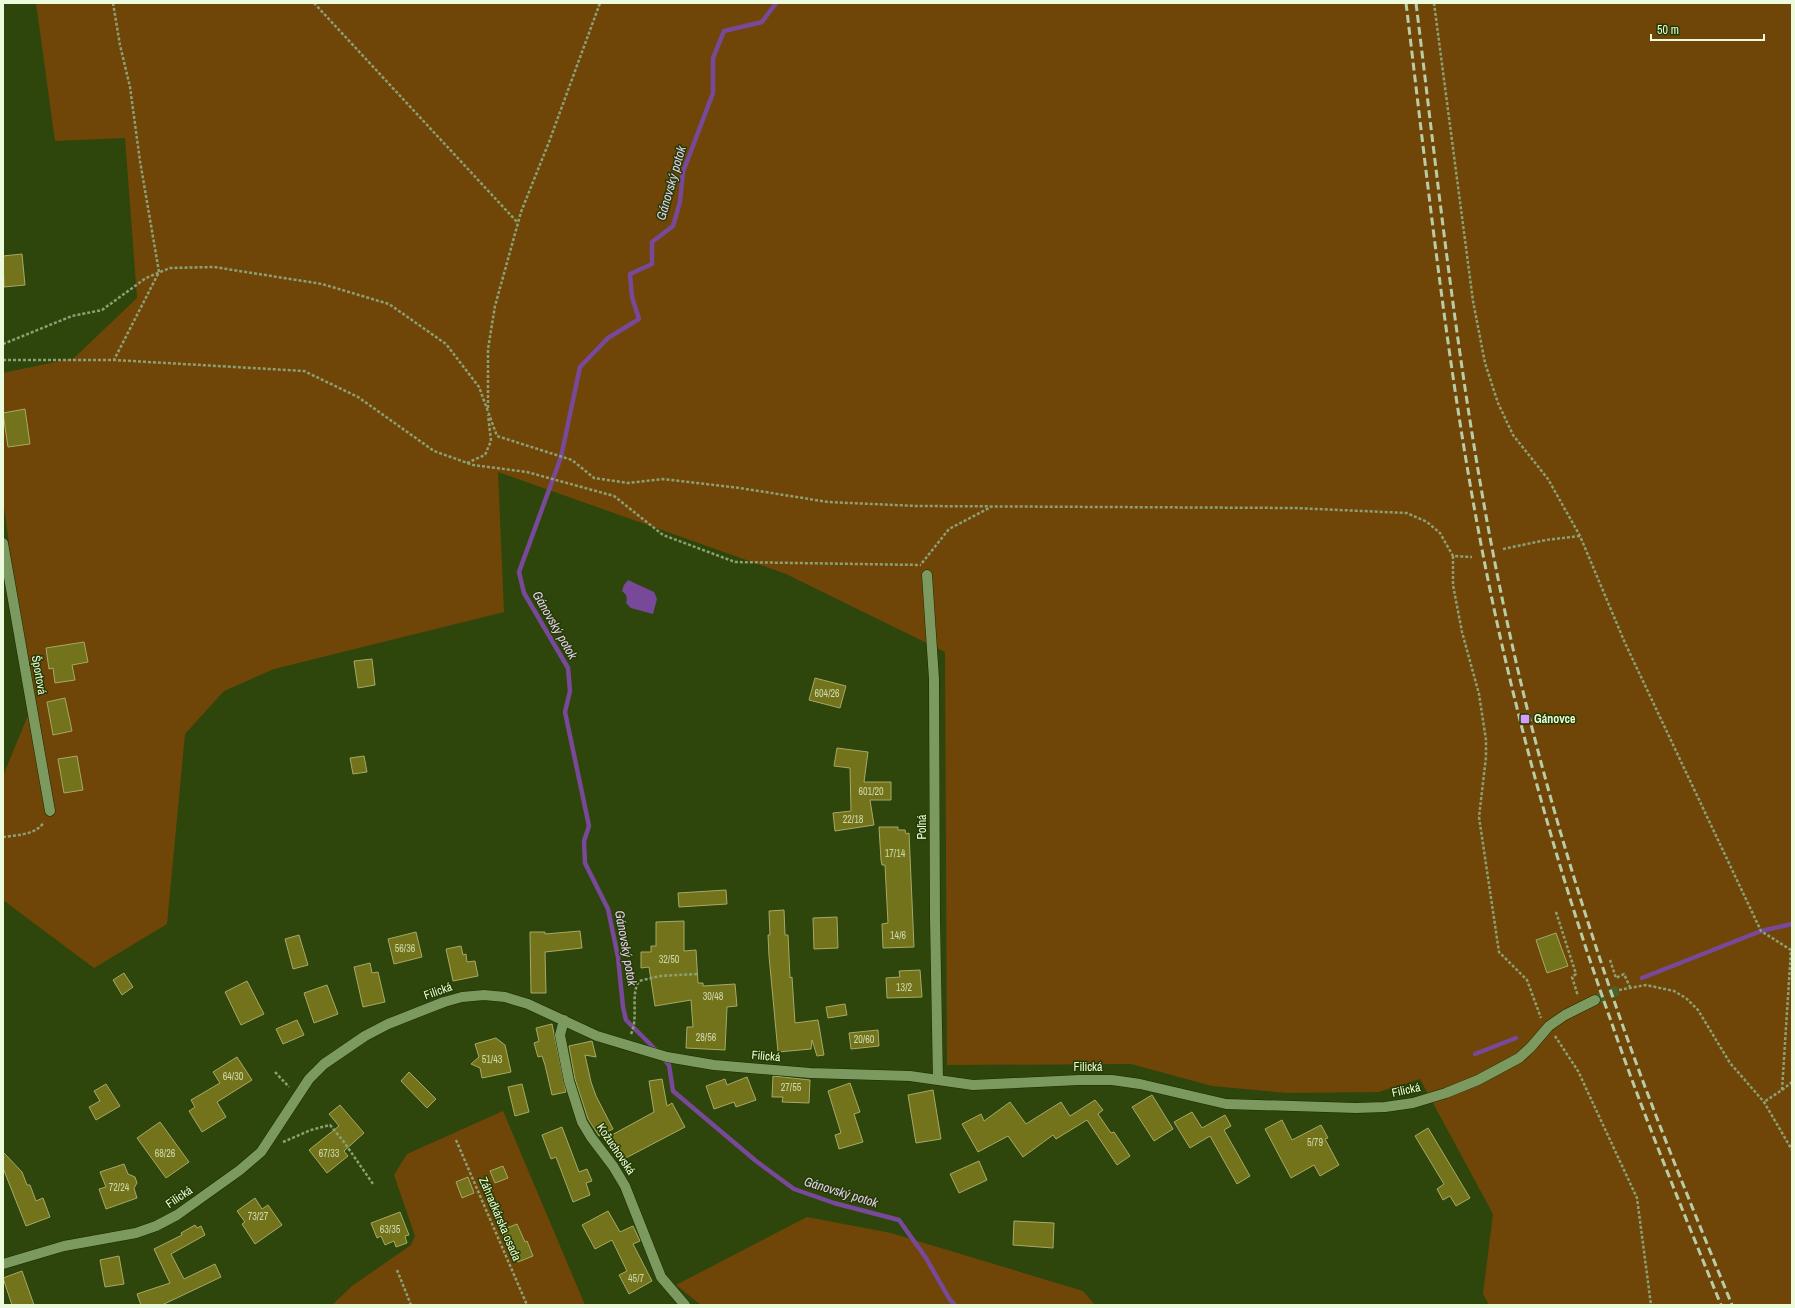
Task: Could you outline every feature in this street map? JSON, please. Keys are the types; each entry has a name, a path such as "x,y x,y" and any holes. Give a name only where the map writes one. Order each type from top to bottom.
{"street":[{"name":"Športová","path":"3,543 50,811"},
{"name":"Poľná","path":"928,575 934,679 935,919 938,1080"},
{"name":"Filická","path":"3,1264 64,1246 136,1233 156,1226 177,1215 240,1170 261,1152 309,1079 324,1064 365,1036 394,1021 444,1002 462,997 484,995 506,997 528,1004 596,1036 667,1057 714,1065 810,1073 910,1076 973,1085 1112,1080 1140,1084 1226,1104 1356,1108 1385,1107 1413,1103 1446,1093 1498,1070 1519,1058 1531,1047 1549,1026 1565,1015 1595,1000"},
{"name":"Kožuchovská","path":"564,1020 560,1035 569,1081 582,1122 626,1186 661,1277 685,1305"}],"path":[{"path":"113,3 120,45 130,87 140,161 159,272 114,360"},
{"path":"314,3 518,224"},
{"path":"467,463 485,455 491,441 488,412 488,349 495,306 521,212 549,142 600,3"},
{"path":"1434,3 1472,301 1485,362 1498,403 1514,435 1548,479 1580,536 1625,643 1761,931 1791,950"},
{"path":"3,344 72,316 102,310 146,278 159,272 170,268 214,267 322,284 389,304 446,344 479,387 497,436 572,460 594,478 628,483 664,478 828,502 917,506 1295,508 1407,513 1427,522 1440,534 1453,556 1453,585 1462,632 1479,694 1486,740 1486,757 1479,817 1499,952 1527,980 1541,1017 1549,1026 1578,1071 1637,1198 1651,1305"},
{"path":"3,360 114,360 304,371 358,397 434,451 473,465 527,472 614,496 663,535 735,562 921,565"},
{"path":"921,565 948,529 992,506"},
{"path":"1503,549 1546,540 1580,536"},
{"path":"1453,556 1472,557"},
{"path":"921,565 928,575"},
{"path":"3,836 27,834 42,826 50,811"},
{"path":"1556,912 1576,974 1572,977 1579,999"},
{"path":"1782,1090 1792,945"},
{"path":"1610,960 1616,978 1624,974 1630,987"},
{"path":"631,1033 636,1018 636,987 639,981 660,976 697,974"},
{"path":"1619,990 1646,985 1674,991 1686,998 1698,1010 1730,1063 1764,1102 1792,1150"},
{"path":"275,1072 297,1096"},
{"path":"1764,1102 1792,1082"},
{"path":"282,1143 311,1130 330,1125 344,1142 373,1184"},
{"name":"Záhradkárska osada","path":"456,1140 527,1305"},
{"path":"1788,1142 1792,1144"},
{"path":"397,1270 411,1305"}],"shaded area":[{"path":"36,3 1792,3 1792,1305 1489,1305 1483,1294 1493,1214 1420,1079 1379,1092 1287,1093 1212,1086 1131,1064 947,1065 945,652 786,574 498,472 504,612 274,669 224,691 185,734 167,924 94,968 3,900 3,776 31,708 3,499 3,373 74,358 137,298 125,138 55,141"},
{"path":"628,580 654,592 657,599 653,614 631,608 626,603 627,599 625,593 622,591"},
{"path":"503,1111 585,1305 332,1305 352,1286 411,1245 415,1236 394,1175 407,1154"},
{"path":"807,1217 891,1233 1083,1291 1095,1305 701,1305 676,1285"}],"building":[{"path":"22,254 25,285 4,287 3,256"},
{"path":"25,409 30,444 8,447 3,413"},
{"path":"84,642 88,662 72,665 75,680 55,683 53,668 49,669 46,648"},
{"path":"372,659 375,685 358,688 354,661"},
{"path":"815,678 846,686 840,708 809,700"},
{"path":"65,698 72,731 53,735 47,702"},
{"path":"837,748 868,752 864,782 891,782 891,800 870,800 874,825 835,831 833,813 851,811 850,768 834,766"},
{"path":"77,756 83,790 64,793 58,759"},
{"path":"364,756 367,772 353,774 350,758"},
{"path":"879,827 898,827 898,830 905,830 906,834 909,833 914,947 883,948 882,924 888,923 885,865 882,865 881,860"},
{"path":"726,890 727,904 679,907 678,893"},
{"path":"784,910 785,935 788,935 790,978 792,977 795,1023 818,1020 824,1055 817,1056 812,1040 811,1049 778,1052 769,956 769,911"},
{"path":"837,917 838,948 814,949 813,918"},
{"path":"684,921 684,951 696,950 698,983 703,983 703,986 735,984 737,1006 727,1007 725,1050 686,1048 687,1027 693,1027 691,1000 655,1006 649,967 641,968 641,952 651,952 651,946 656,946 656,922"},
{"path":"580,931 582,948 545,952 546,993 531,993 530,932 545,932 545,934"},
{"path":"416,932 422,957 394,964 388,939"},
{"path":"1556,933 1568,966 1547,973 1536,940"},
{"path":"299,935 308,965 293,969 285,939"},
{"path":"461,946 463,955 466,954 467,962 475,961 478,976 453,981 446,949"},
{"path":"370,963 372,973 378,972 385,1002 363,1007 354,967"},
{"path":"920,970 922,997 887,998 886,978 900,977 899,971"},
{"path":"124,973 133,987 122,995 113,980"},
{"path":"247,981 264,1014 241,1025 225,992"},
{"path":"327,985 338,1014 314,1023 304,993"},
{"path":"845,1004 847,1015 828,1018 826,1007"},
{"path":"297,1020 304,1035 283,1044 276,1029"},
{"path":"552,1024 566,1092 552,1095 542,1056 538,1057 534,1043 539,1041 536,1028"},
{"path":"878,1030 879,1046 851,1049 849,1033"},
{"path":"496,1038 505,1045 511,1072 482,1078 480,1068 471,1064 479,1057 475,1044"},
{"path":"592,1041 596,1057 585,1055 591,1082 596,1096 613,1129 599,1136 588,1119 575,1079 569,1046"},
{"path":"237,1057 252,1080 217,1102 226,1117 202,1132 189,1111 195,1107 191,1100 220,1083 213,1072"},
{"path":"409,1072 436,1099 427,1108 401,1081"},
{"path":"773,1076 810,1080 809,1103 782,1102 783,1097 772,1097"},
{"path":"747,1077 756,1100 736,1107 734,1102 714,1109 706,1086 725,1079 727,1085"},
{"path":"662,1079 667,1106 672,1103 685,1127 622,1160 610,1136 654,1112 649,1081"},
{"path":"850,1083 860,1112 854,1114 863,1142 839,1149 835,1135 841,1133 828,1091"},
{"path":"106,1084 120,1106 96,1120 89,1107 100,1101 94,1091"},
{"path":"522,1084 529,1112 515,1116 508,1087"},
{"path":"933,1090 941,1139 916,1143 908,1095"},
{"path":"1152,1095 1173,1129 1154,1141 1132,1107"},
{"path":"1095,1100 1103,1110 1098,1114 1111,1133 1114,1132 1130,1156 1117,1165 1087,1120 1056,1139 1053,1135 1023,1157 1008,1136 978,1152 962,1124 981,1114 984,1121 1010,1102 1026,1124 1061,1102 1070,1116"},
{"path":"340,1105 364,1133 344,1151 348,1156 327,1173 309,1150 339,1126 329,1114"},
{"path":"1192,1112 1202,1128 1225,1115 1231,1126 1224,1130 1250,1176 1237,1184 1210,1136 1190,1148 1174,1122"},
{"path":"1282,1120 1292,1140 1321,1125 1328,1138 1325,1139 1339,1165 1320,1176 1314,1165 1291,1178 1265,1129"},
{"path":"160,1122 189,1162 166,1178 137,1138"},
{"path":"562,1127 579,1172 587,1169 592,1181 586,1183 590,1195 573,1202 556,1157 551,1159 542,1135"},
{"path":"1428,1128 1470,1198 1456,1206 1450,1196 1443,1200 1437,1189 1444,1184 1415,1136"},
{"path":"3,1152 22,1172 27,1185 30,1185 36,1201 43,1198 50,1217 26,1226 3,1168"},
{"path":"979,1161 987,1180 959,1193 950,1174"},
{"path":"124,1164 128,1174 135,1177 137,1183 134,1188 137,1198 106,1209 99,1189 106,1187 100,1172"},
{"path":"503,1166 508,1178 495,1183 490,1171"},
{"path":"468,1177 474,1193 462,1198 456,1182"},
{"path":"255,1198 262,1209 268,1205 282,1225 255,1244 242,1224 245,1222 237,1211"},
{"path":"608,1211 620,1232 633,1226 640,1241 633,1244 652,1281 629,1294 619,1275 627,1271 612,1240 595,1249 582,1225"},
{"path":"400,1212 409,1235 405,1236 407,1243 396,1247 394,1241 385,1245 381,1236 377,1238 371,1223"},
{"path":"1014,1221 1054,1223 1053,1248 1013,1245"},
{"path":"517,1224 525,1242 527,1241 533,1256 518,1262 510,1242 508,1243 502,1230"},
{"path":"195,1225 197,1228 201,1226 205,1235 171,1254 184,1279 215,1264 221,1277 162,1305 141,1305 137,1294 170,1283 154,1249 182,1235 181,1233"},
{"path":"119,1256 124,1284 105,1287 100,1260"},
{"path":"22,1271 34,1305 12,1305 3,1278"}],"waterway":[{"name":"Gánovský potok","path":"658,1052 626,1020 623,1007 618,957 608,909 585,863 584,841 589,826 565,712 570,691 568,668 524,593 519,572 561,457 580,367 608,338 639,319 632,297 630,274 652,264 652,242 673,226 680,202 683,172 713,93 713,58 724,31 762,22 776,3"},
{"path":"1642,978 1761,931 1792,924"},
{"path":"1475,1054 1516,1038"},
{"name":"Gánovský potok","path":"663,1058 669,1065 673,1091 756,1161 794,1189 834,1203 899,1220 926,1258 950,1300 955,1305"}],"tunnel":[{"path":"1595,1000 1619,990"}],"railway":[{"path":"1406,3 1435,245 1457,406 1485,566 1513,693 1551,834 1579,928 1650,1128 1721,1305"},
{"path":"1416,3 1454,309 1476,461 1516,663 1570,866 1602,965 1659,1125 1732,1305"}],"place":[{"name":"Gánovce","path":"1525,719"}]}
